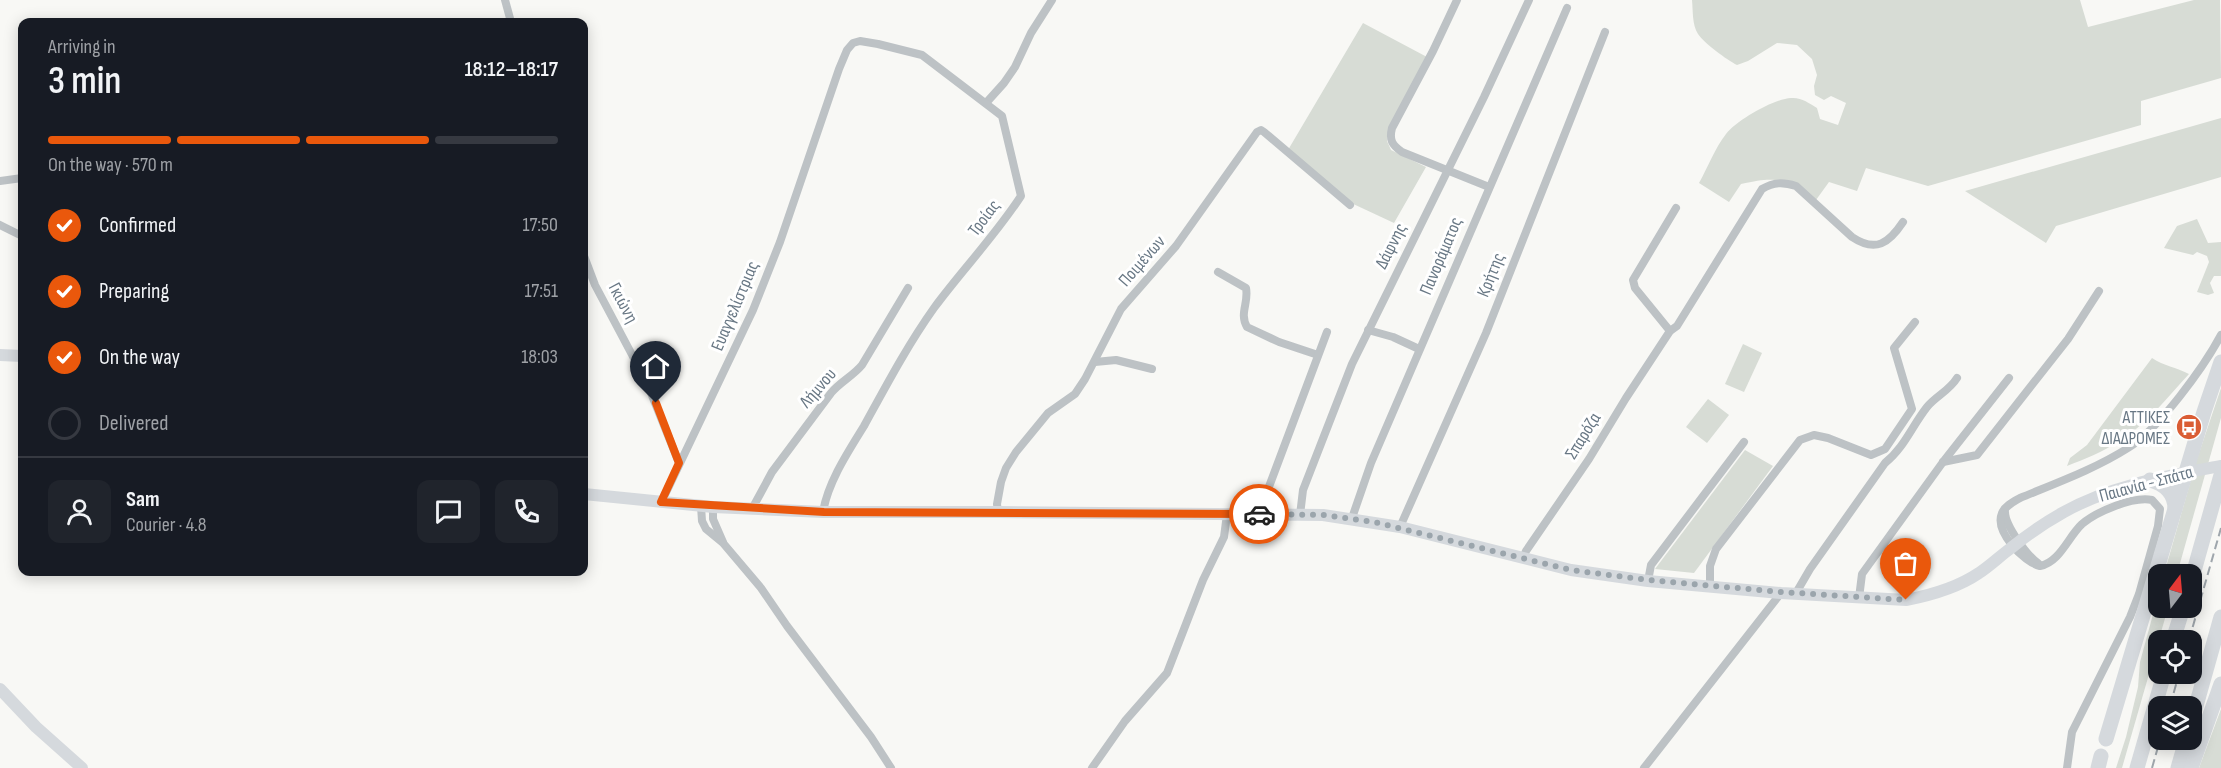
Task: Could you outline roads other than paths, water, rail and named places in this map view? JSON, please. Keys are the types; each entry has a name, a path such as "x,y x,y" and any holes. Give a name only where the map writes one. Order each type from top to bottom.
{"highway":[{"path":"2106,739 2221,362"},
{"path":"2196,564 2221,475"},
{"path":"2150,480 2164,485 2169,490 2173,496 2175,511"},
{"path":"2199,696 2221,617"},
{"path":"2137,768 2161,684"},
{"path":"2191,768 2221,684"},
{"path":"2178,768 2183,750"}],"main road":[{"path":"0,355 18,356"},
{"name":"Παιανία - Σπάτα","path":"588,494 707,506 824,512 1263,514 1352,518 1400,527 1571,570 1710,586 1906,600 1942,591 1980,573 2016,544 2075,506 2111,491 2150,480 2221,466"},
{"path":"0,689 36,727 82,768"}],"street":[{"path":"505,0 510,18"},
{"path":"986,103 1015,67 1031,33 1052,0"},
{"path":"1457,0 1392,128 1390,138 1393,146 1402,153 1489,187"},
{"name":"Δάφνης","path":"1300,515 1303,490 1352,364 1448,171 1529,0"},
{"name":"Πανοράματος","path":"1352,518 1371,464 1419,349 1567,8"},
{"name":"Κρήτης","path":"1400,527 1486,333 1605,32"},
{"name":"Τροίας","path":"823,115 847,50 853,43 860,41 878,44 922,55 1002,116 1021,196 1004,222 934,309 908,346 847,456 828,494 824,512"},
{"name":"Ευαγγελίστριας","path":"661,502 753,310 780,242 823,115"},
{"name":"Ποιμένων","path":"998,512 1001,482 1016,452 1048,413 1075,394 1095,362 1121,309 1176,246 1257,132 1261,130 1264,132 1350,205"},
{"path":"0,181 18,179"},
{"name":"Σπαρόζα","path":"1523,558 1526,550 1589,459 1670,331 1677,326 1762,189 1770,184 1785,183 1796,186 1852,237 1862,243 1886,242 1893,238 1903,222"},
{"path":"1670,331 1635,288 1633,280 1676,208"},
{"path":"0,225 18,234"},
{"name":"Γκιώνη","path":"588,267 595,285 656,403 679,463"},
{"path":"1218,272 1246,288 1247,294 1242,317 1247,327 1279,342 1318,355"},
{"name":"Λήμνου","path":"752,509 772,472 831,393 839,383 856,372 862,365 908,288"},
{"path":"1943,462 1977,455 2068,339 2099,291"},
{"path":"1710,586 1710,566 1716,549 1800,440 1814,435 1828,438 1871,455 1885,448 1912,409 1894,348 1915,322"},
{"path":"1368,330 1393,337 1419,349"},
{"path":"1263,514 1264,500 1326,332"},
{"path":"2067,768 2072,732 2130,617 2139,594 2158,526 2159,506 2152,500 2136,500 2092,517 2045,565 2034,560 2016,544 2005,518 2007,506 2130,447 2176,400 2211,354 2221,335"},
{"path":"1095,362 1116,360 1152,369"},
{"path":"1796,593 1809,569 1885,464 1898,452 1927,407 1952,386 1957,378"},
{"path":"1859,598 1862,574 1943,462 2009,378"},
{"path":"1648,580 1651,565 1744,442"},
{"path":"707,506 702,521 706,529 723,543 761,588 786,626 871,737 891,768"},
{"path":"1092,768 1125,721 1167,673 1203,580 1224,537 1227,514"},
{"path":"1644,768 1781,592"}],"railway":[{"path":"2192,630 2221,528"},
{"path":"2173,696 2176,684"},
{"path":"2152,768 2157,750"}],"place":[{"name":"ΑΤΤΙΚΕΣ ΔΙΑΔΡΟΜΕΣ","path":"2189,427"}]}
